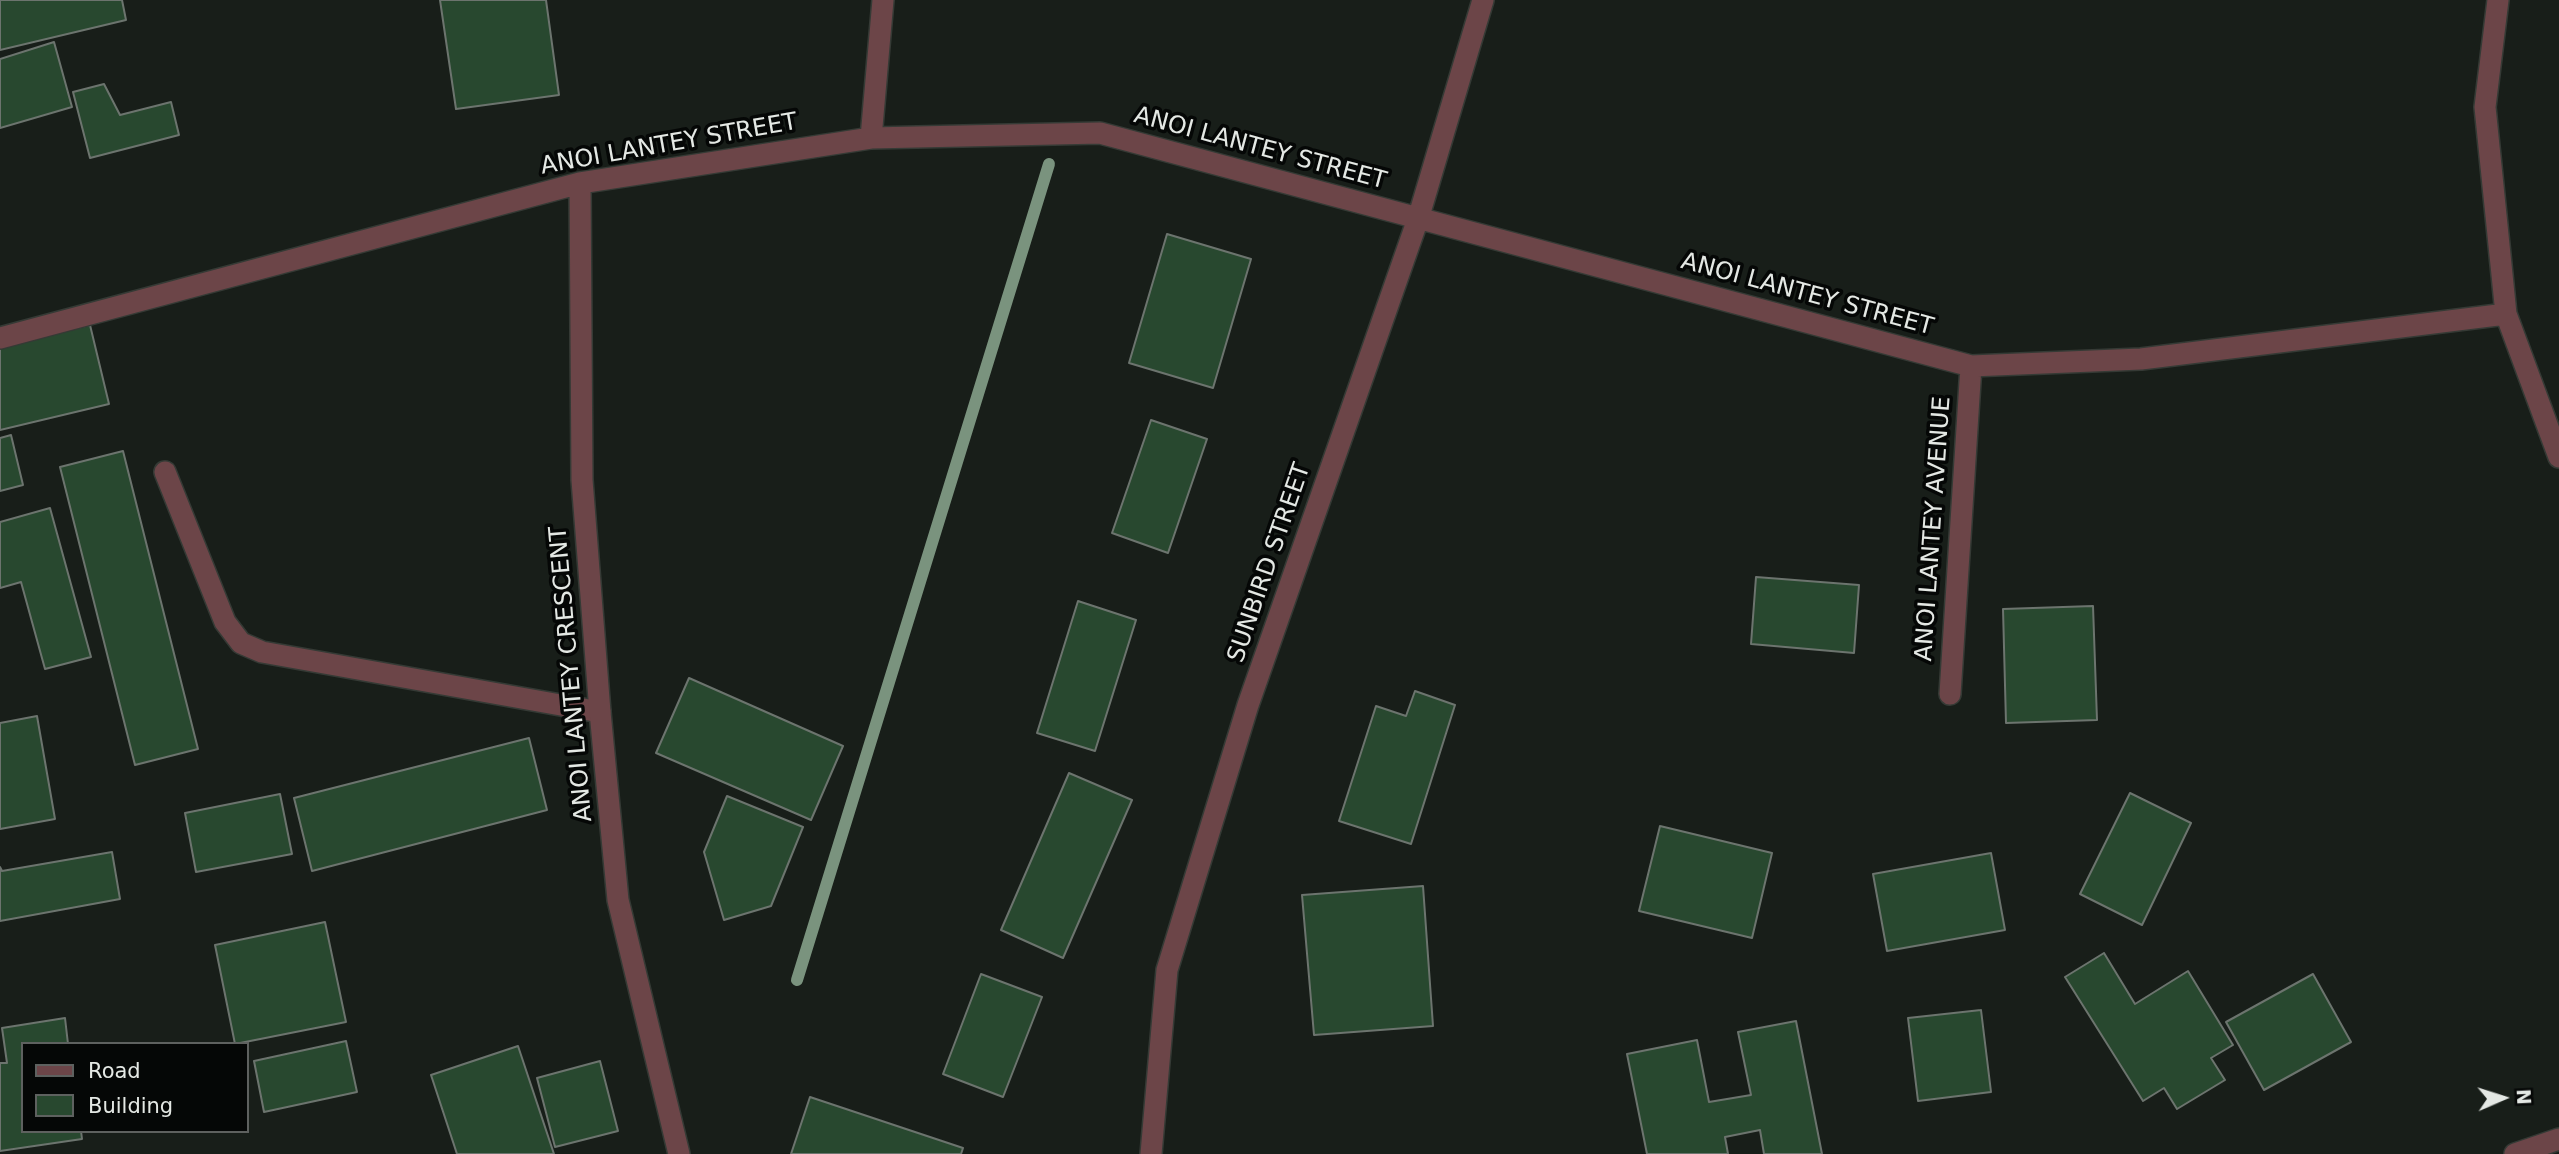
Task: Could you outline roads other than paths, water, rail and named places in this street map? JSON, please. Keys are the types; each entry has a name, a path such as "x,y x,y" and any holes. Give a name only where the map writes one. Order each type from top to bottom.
{"street":[{"path":"871,138 883,0"},
{"name":"SUNBIRD STREET","path":"1151,1154 1167,970 1248,705 1419,219 1483,0"},
{"path":"2498,0 2485,107 2506,314 2559,457"},
{"name":"ANOI LANTEY STREET","path":"0,338 580,183 871,138 1100,133 1971,366 2141,359 2506,314"},
{"name":"ANOI LANTEY CRESCENT","path":"580,183 582,480 618,900 679,1154"},
{"name":"ANOI LANTEY AVENUE","path":"1950,694 1971,366"},
{"path":"165,472 225,622 241,643 262,652 600,712"},
{"path":"2515,1154 2559,1139"}],"waterway":[{"path":"797,980 1049,164"}]}
